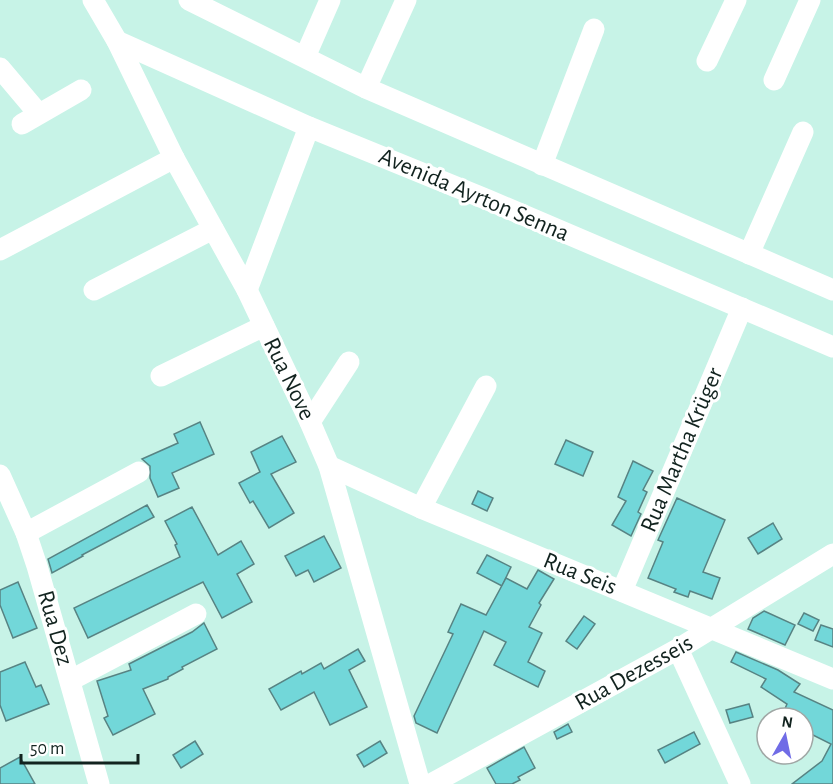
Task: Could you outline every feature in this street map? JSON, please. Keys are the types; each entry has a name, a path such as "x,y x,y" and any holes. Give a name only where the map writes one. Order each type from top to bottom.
{"street":[{"name":"Rua Nove","path":"93,0 117,41 174,158 247,290 329,466 420,784"},
{"path":"189,0 226,8 305,57 366,88 833,290"},
{"path":"305,57 330,0"},
{"path":"366,88 406,0"},
{"path":"707,61 736,0"},
{"path":"774,80 810,0"},
{"path":"542,165 594,29"},
{"name":"Avenida Ayrton Senna","path":"117,41 309,127 488,200 833,347"},
{"path":"0,68 30,119 81,90"},
{"path":"247,290 309,127"},
{"path":"749,254 803,132"},
{"path":"0,250 174,158"},
{"path":"94,290 213,229"},
{"name":"Rua Martha Krüger","path":"622,591 742,308"},
{"path":"161,376 264,326"},
{"path":"310,422 349,362"},
{"path":"421,508 486,386"},
{"name":"Rua Seis","path":"329,466 421,508 833,679"},
{"path":"26,533 139,472"},
{"name":"Rua Dez","path":"0,475 26,533 71,680 99,784"},
{"name":"Rua Dezesseis","path":"431,784 678,649 833,554"},
{"path":"71,680 196,614"},
{"path":"678,649 740,784"}],"building":[{"path":"200,422 214,454 172,473 179,488 158,497 150,478 150,466 142,459 178,443 174,434"},
{"path":"282,436 296,462 271,474 294,513 269,528 253,501 250,503 239,483 260,472 251,452"},
{"path":"566,440 593,452 583,476 555,464"},
{"path":"633,461 653,471 643,490 647,492 638,512 641,514 631,536 612,525 626,501 618,497"},
{"path":"478,491 493,498 487,511 472,504"},
{"path":"677,498 725,520 703,572 720,578 712,599 690,591 688,597 674,592 676,589 648,578 663,542 658,540"},
{"path":"147,505 154,517 52,573 48,559"},
{"path":"192,507 218,555 241,541 254,564 237,574 252,602 222,618 203,582 88,638 74,608 180,557 175,545 177,544 165,521"},
{"path":"773,523 782,539 758,554 748,538"},
{"path":"324,536 341,568 314,582 308,570 296,576 285,556"},
{"path":"487,555 511,567 502,586 477,573"},
{"path":"538,570 554,579 539,603 541,605 529,627 542,633 528,662 545,671 538,687 494,665 506,642 484,631 437,733 416,723 414,716 453,634 448,632 461,604 486,615 506,578 527,589"},
{"path":"18,582 37,628 13,638 0,605 0,590"},
{"path":"764,611 795,625 785,645 748,629 753,618"},
{"path":"804,613 819,620 813,631 798,624"},
{"path":"584,616 595,624 577,649 566,641"},
{"path":"204,623 217,649 182,667 183,669 168,679 143,689 155,714 113,735 104,718 108,716 97,681 131,670 129,664 192,632"},
{"path":"821,625 833,629 833,647 815,640"},
{"path":"358,649 365,661 349,670 367,707 330,725 314,692 281,710 269,689 321,663 324,669"},
{"path":"736,652 778,670 800,684 794,692 833,710 833,784 792,784 822,761 831,744 815,736 815,706 786,706 787,704 761,687 766,679 731,662"},
{"path":"25,662 36,687 41,685 49,704 6,721 0,705 0,672"},
{"path":"749,704 753,717 730,723 726,710"},
{"path":"568,724 572,732 557,739 554,732"},
{"path":"694,732 700,744 665,763 658,750"},
{"path":"195,741 203,754 181,768 173,755"},
{"path":"380,741 387,753 364,767 357,755"},
{"path":"524,747 535,768 518,777 520,780 512,784 496,784 487,768"},
{"path":"20,757 35,784 0,784 0,768"}]}
